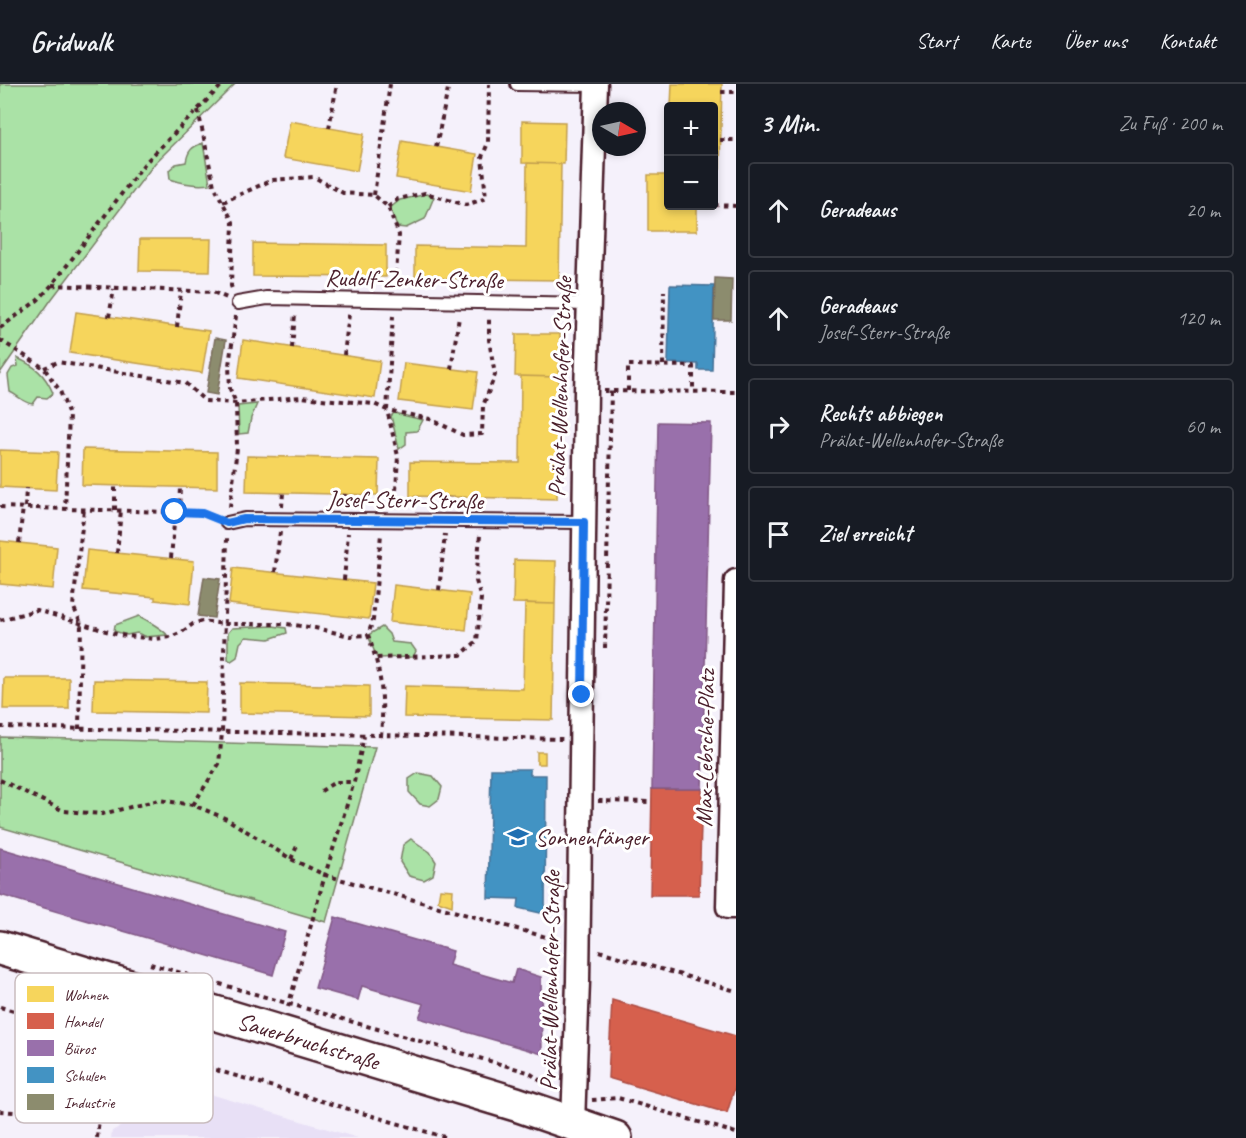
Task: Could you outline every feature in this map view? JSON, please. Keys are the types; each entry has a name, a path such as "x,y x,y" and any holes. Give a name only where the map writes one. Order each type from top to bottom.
{"street":[{"name":"Prälat-Wellenhofer-Straße","path":"574,1111 579,946 586,391 596,85"},
{"name":"Max-Lebsche-Platz","path":"736,581 728,907 736,908"},
{"name":"Sauerbruchstraße","path":"0,948 100,973"},
{"name":"Sauerbruchstraße","path":"213,1001 285,1019 516,1104 574,1111 615,1138"}],"lane":[{"path":"517,84 596,85"},
{"name":"Rudolf-Zenker-Straße","path":"238,303 267,298 297,298 590,304"},
{"name":"Josef-Sterr-Straße","path":"227,523 244,519 584,522"}],"path":[{"path":"0,328 38,300 52,285 145,163 223,84"},
{"path":"329,128 337,84"},
{"path":"374,195 390,84"},
{"path":"436,147 449,84"},
{"path":"388,207 398,199 425,193 466,205 486,198 482,157 488,143 489,84"},
{"path":"722,92 736,92"},
{"path":"193,805 219,764 222,732 227,523 237,448 236,404 230,389 229,365 238,303 231,286 233,222 214,186 198,110"},
{"path":"720,140 736,140"},
{"path":"718,205 736,206"},
{"path":"52,285 213,292 238,303"},
{"path":"110,317 114,289"},
{"path":"177,327 181,291"},
{"path":"663,366 664,291"},
{"path":"292,348 297,298"},
{"path":"344,355 351,299"},
{"path":"451,369 462,301"},
{"path":"44,368 58,362 185,383 205,402 236,404 301,397 374,404 387,410 430,419 463,435 482,434 483,406 495,375 489,340 490,301"},
{"path":"0,340 44,368 60,391 69,415 65,508"},
{"path":"628,391 628,365 693,366 693,392"},
{"path":"586,391 736,392"},
{"path":"114,510 115,486"},
{"path":"171,558 180,487"},
{"path":"19,543 26,488"},
{"path":"439,590 450,497"},
{"path":"0,507 202,513 227,523"},
{"path":"78,729 81,623 73,606 84,509"},
{"path":"117,553 121,510"},
{"path":"275,572 282,519"},
{"path":"344,580 349,521"},
{"path":"381,736 382,681 377,658 368,635 373,620 383,521"},
{"path":"377,658 461,655 477,641 481,598 476,581 481,522"},
{"path":"0,620 37,610 119,635 154,639 170,637 202,621 224,624 287,624 350,636 368,635"},
{"path":"0,727 582,740"},
{"path":"285,1019 354,782 364,736"},
{"path":"0,780 64,812 102,814 159,800 193,805 227,819 291,859 325,876 736,991"},
{"path":"321,791 335,782 354,782"},
{"path":"581,801 652,802"},
{"path":"291,859 298,844"},
{"path":"144,962 171,973"},
{"path":"213,990 285,1019 528,1072 556,1092 574,1111 595,1100 618,1098 736,1133"},
{"path":"0,1007 15,1011"},
{"path":"213,1068 448,1138"},
{"path":"0,1111 15,1112"},
{"path":"97,1138 99,1123"}],"shaded area":[{"path":"213,1095 358,1138 111,1138 112,1131 127,1123 213,1123"}],"green space":[{"path":"0,84 235,84 155,163 51,300 0,373"},
{"path":"203,143 210,184 190,184 170,179 169,170 176,164 186,162 191,150"},
{"path":"427,194 434,197 425,219 406,228 397,227 390,208 400,200"},
{"path":"17,358 39,371 53,393 47,398 38,397 33,404 10,392 8,375 12,368 18,366"},
{"path":"257,404 248,433 239,434 238,406"},
{"path":"394,413 423,420 417,431 406,432 406,444 399,449 391,416"},
{"path":"139,616 167,635 144,637 137,633 127,635 114,631 115,625"},
{"path":"273,626 286,628 287,633 269,639 246,637 240,643 237,657 231,661 228,659 228,633 232,628"},
{"path":"382,627 389,634 392,642 411,644 416,651 413,657 377,658 368,635"},
{"path":"0,737 375,747 326,922 0,827"},
{"path":"418,773 433,776 442,787 439,799 430,806 420,804 409,792 409,779"},
{"path":"411,839 430,852 436,862 433,875 424,880 409,876 400,862 403,845"}],"building: Wohnen":[{"path":"672,84 722,84 720,169 718,169 718,102 671,102"},
{"path":"290,121 364,134 357,171 283,158"},
{"path":"522,121 565,122 564,164 522,163"},
{"path":"402,141 477,154 471,191 396,178"},
{"path":"527,163 561,164 559,280 415,278 415,246 526,248"},
{"path":"648,175 664,175 664,210 697,210 697,231 648,231"},
{"path":"140,239 211,239 210,272 139,271"},
{"path":"253,243 386,245 386,277 253,276"},
{"path":"76,312 209,331 202,373 70,353"},
{"path":"516,334 560,334 559,377 515,376"},
{"path":"243,340 380,361 375,398 238,378"},
{"path":"404,363 478,372 473,410 399,401"},
{"path":"521,376 559,377 557,499 410,496 410,462 520,463"},
{"path":"83,449 217,452 217,488 82,485"},
{"path":"0,450 58,452 56,490 0,487"},
{"path":"247,456 379,459 378,495 246,492"},
{"path":"0,541 57,547 53,589 0,584"},
{"path":"87,550 194,561 190,604 155,600 155,597 83,590"},
{"path":"514,560 556,561 555,604 513,603"},
{"path":"233,568 373,583 369,619 229,604"},
{"path":"394,585 470,594 466,630 390,622"},
{"path":"525,603 555,604 553,720 404,717 405,686 523,689"},
{"path":"4,678 69,678 69,709 3,709"},
{"path":"94,680 207,682 206,713 93,711"},
{"path":"240,683 369,686 369,716 240,713"},
{"path":"537,752 545,752 545,764 537,764"},
{"path":"440,889 453,890 452,906 438,901"}],"building: Handel":[{"path":"652,789 702,789 699,895 650,895"},
{"path":"612,1000 736,1036 736,1084 727,1113 608,1078"}],"building: Büros":[{"path":"658,422 711,423 702,789 652,789"},
{"path":"0,848 285,932 273,975 0,895"},
{"path":"335,917 453,951 449,965 512,983 516,969 541,977 542,1054 419,1018 424,1004 362,986 358,1000 315,988"}],"building: Schulen":[{"path":"670,285 714,286 712,370 698,370 698,364 668,363"},
{"name":"Sonnenfänger","path":"491,769 530,769 530,775 546,775 545,914 518,908 519,899 488,898"}],"building: Industrie":[{"path":"715,278 732,279 731,320 714,320"},
{"path":"215,338 226,340 217,395 206,393"},
{"path":"204,577 220,579 214,618 198,616"}],"place":[{"name":"Sonnenfänger","path":"518,837"}],"route":[{"path":"175,512 202,513 227,523 244,519 584,522 582,695"}]}
